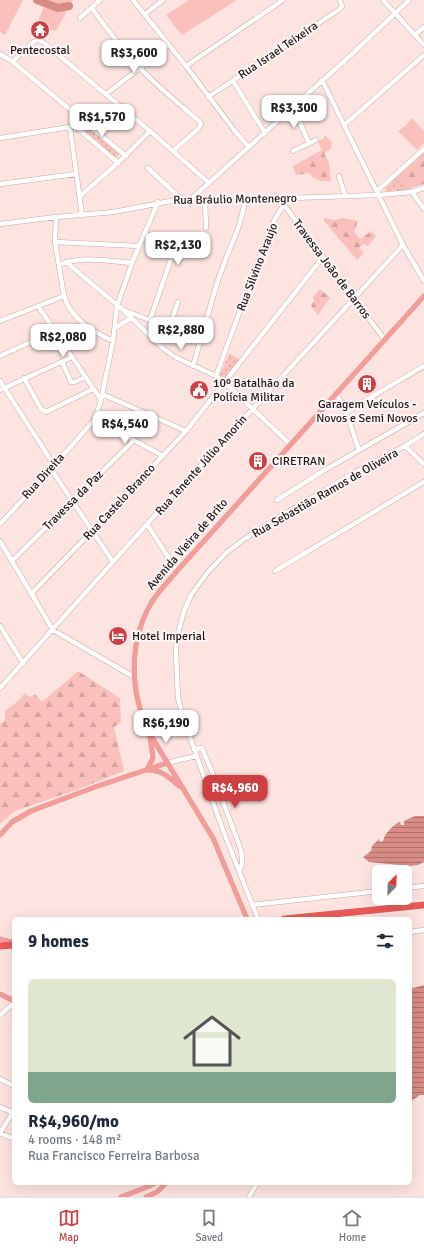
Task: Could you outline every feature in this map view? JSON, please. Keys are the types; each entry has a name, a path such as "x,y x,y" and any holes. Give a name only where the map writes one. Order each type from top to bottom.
{"highway":[{"path":"304,917 424,905"},
{"path":"0,944 12,944"}],"main road":[{"name":"Avenida Vieira de Brito","path":"246,917 213,838 150,734 142,717 137,699 134,677 135,650 138,635 143,620 155,598 176,571 424,296"},
{"path":"147,770 153,758 150,734"},
{"path":"0,833 12,822 31,811 168,763"},
{"path":"147,770 166,774 185,791"},
{"path":"0,994 12,1001"},
{"path":"121,1197 152,1185"},
{"path":"146,1197 157,1192 164,1185"}],"street":[{"path":"80,18 100,0"},
{"path":"133,0 186,66 234,130 249,147"},
{"path":"145,14 163,0"},
{"path":"186,66 283,0"},
{"name":"Rua Israel Teixeira","path":"208,97 340,9 342,6 340,0"},
{"path":"383,0 424,45"},
{"path":"190,199 352,54 409,0"},
{"path":"92,8 140,68 200,121 198,129 173,151"},
{"path":"415,35 424,27"},
{"path":"13,62 30,45 38,40 44,43 150,131 209,183"},
{"path":"106,94 168,44"},
{"path":"0,54 13,62 126,156"},
{"path":"344,125 424,55"},
{"path":"322,80 404,245 424,281"},
{"path":"233,81 264,133"},
{"path":"293,107 309,143"},
{"path":"0,138 72,127 86,123"},
{"path":"72,127 118,163"},
{"path":"72,127 76,174 82,215"},
{"path":"80,196 126,156 150,131"},
{"path":"293,151 316,140"},
{"path":"378,193 424,149"},
{"path":"148,168 181,199"},
{"path":"0,184 76,174"},
{"path":"339,176 345,196"},
{"name":"Rua Bráulio Montenegro","path":"0,224 114,212 158,202 181,199 205,201 345,196 412,192 424,188"},
{"path":"412,192 424,209"},
{"name":"Travessa João de Barros","path":"282,198 284,205 385,340"},
{"path":"193,366 217,283 239,226 246,199"},
{"path":"205,201 206,228"},
{"name":"Rua Direita","path":"0,524 95,419 101,400 113,341 117,306 132,263 158,202"},
{"name":"Rua Silvino Araujo","path":"216,376 269,232 284,205"},
{"path":"56,217 55,242 64,296 67,305 74,315 93,331 113,341"},
{"path":"144,233 173,247 173,253 150,320"},
{"path":"55,242 139,246"},
{"name":"Rua Tenente Júlio Amorin","path":"0,688 147,524 404,245"},
{"name":"Rua Castelo Branco","path":"31,594 186,431 323,257"},
{"path":"59,265 66,262 91,260 132,263"},
{"path":"66,262 117,306 167,327 169,326 178,302"},
{"path":"0,321 64,296"},
{"path":"38,306 101,400"},
{"path":"122,309 164,349 175,357 216,376 224,382 290,445"},
{"path":"115,328 131,318"},
{"path":"0,356 55,331"},
{"path":"2,389 72,357"},
{"path":"62,362 71,382 86,377"},
{"path":"346,412 424,366"},
{"path":"24,378 41,409 46,412 93,389"},
{"path":"0,381 2,389 113,562"},
{"path":"336,393 346,412 359,450"},
{"path":"102,394 186,431"},
{"name":"Rua Sebastião Ramos de Oliveira","path":"277,500 323,470 424,413"},
{"path":"95,419 163,456"},
{"name":"Rua Sebastião Ramos de Oliveira","path":"257,917 196,756 178,698 176,652 177,637 184,611 191,595 208,572 226,553 264,526 352,474 405,446 424,434"},
{"name":"Travessa da Paz","path":"12,561 134,440"},
{"path":"405,446 424,464"},
{"path":"275,571 424,482"},
{"path":"147,524 176,571"},
{"path":"0,541 53,630 134,677"},
{"path":"0,626 23,663"},
{"path":"194,749 202,748 241,850 243,861 239,871"},
{"path":"168,763 196,756"},
{"path":"412,887 424,886"},
{"path":"252,905 372,892"},
{"path":"412,932 424,930"},
{"path":"0,1015 12,1004"},
{"path":"0,1079 12,1085"},
{"path":"0,1107 12,1112"},
{"path":"12,1116 0,1133 12,1138"},
{"path":"250,1197 256,1185"}],"green space":[{"path":"0,0 23,0 5,35 0,32"},
{"path":"36,0 73,0 56,31 46,29 46,26 38,21 45,5"},
{"path":"189,0 237,0 182,35 166,15"},
{"path":"412,118 424,131 424,143 417,150 398,131"},
{"path":"89,128 120,154 115,158 84,132"},
{"path":"326,136 332,142 331,149 324,153 329,163 331,181 320,181 312,177 310,173 296,175 293,166 322,150 318,142"},
{"path":"424,153 424,184 406,190 399,175"},
{"path":"399,175 406,190 386,191 385,188"},
{"path":"324,218 334,220 343,218 358,221 354,232 361,239 371,231 376,236 368,246 363,244 359,248 364,253 357,260 324,221"},
{"path":"320,289 330,298 318,315 311,306 314,301 313,297"},
{"path":"229,353 240,360 225,378 220,375"},
{"path":"78,671 120,698 121,722 114,727 124,771 79,789 15,811 0,824 0,724 5,720 5,711 18,701 25,693 30,697 35,694 42,702"}],"shaded area":[{"path":"415,816 424,816 424,862 418,865 399,865 369,862 363,857 371,851 372,846 379,839 380,842 383,841 390,829 400,822 401,825 404,825 404,821"},
{"path":"424,985 424,1095 420,1095 412,1101 412,988"}],"waterway":[{"path":"37,0 58,8 69,6"}],"place":[{"name":"Pentecostal","path":"40,30"},
{"name":"Garagem Veículos - Novos e Semi Novos","path":"367,384"},
{"name":"10º Batalhão da Polícia Militar","path":"199,390"},
{"name":"CIRETRAN","path":"258,461"},
{"name":"Hotel Imperial","path":"118,636"}]}
